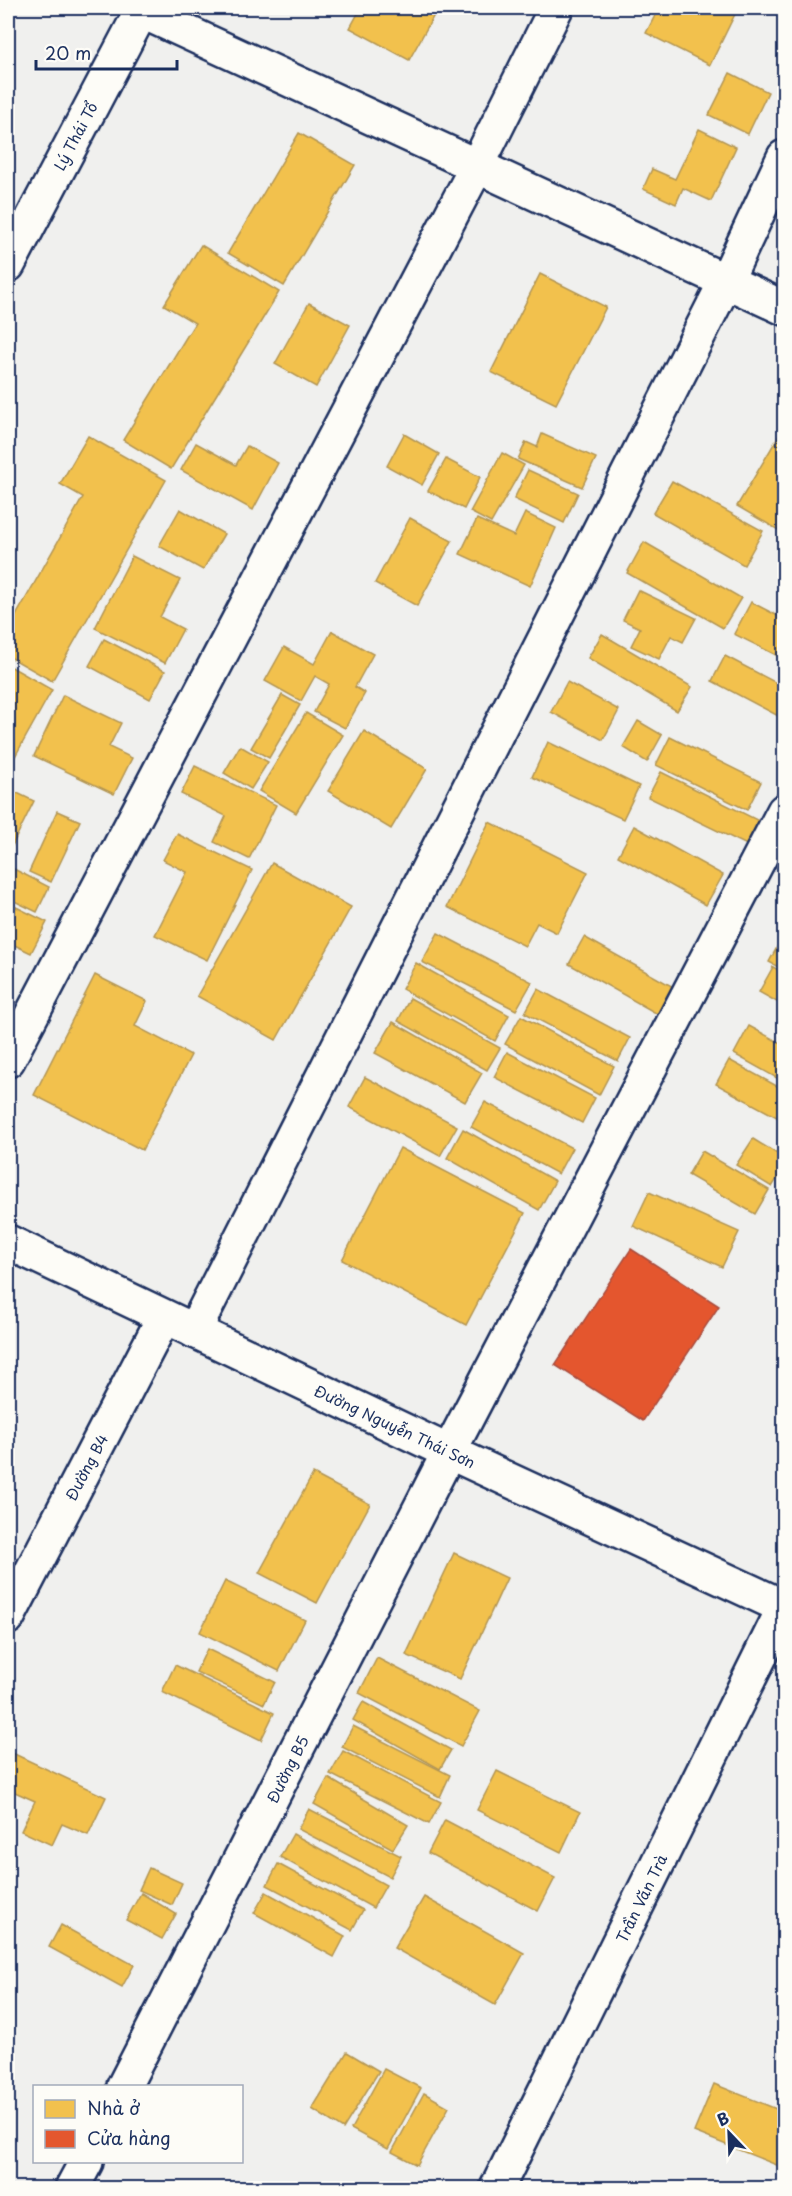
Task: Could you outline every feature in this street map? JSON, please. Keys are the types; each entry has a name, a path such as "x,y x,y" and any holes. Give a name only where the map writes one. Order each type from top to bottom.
{"street":[{"path":"8,1060 477,166 556,8"},
{"path":"139,9 784,308"},
{"name":"Lý Thái Tổ","path":"8,265 139,9"},
{"path":"194,1330 726,281 784,157"},
{"name":"Đường B5","path":"125,2085 449,1452 784,811"},
{"name":"Đường Nguyễn Thái Sơn","path":"8,1242 449,1452 784,1607"},
{"name":"Đường B4","path":"8,1617 164,1317"},
{"name":"Trần Văn Trà","path":"497,2188 784,1607"},
{"path":"72,2188 85,2163"}],"building: Nhà ở":[{"path":"361,8 438,8 409,60 350,28"},
{"path":"659,8 738,8 710,65 646,33"},
{"path":"730,73 768,92 748,134 709,115"},
{"path":"699,129 736,147 711,201 683,188 676,204 643,189 652,169 675,179"},
{"path":"299,133 355,165 284,286 228,253"},
{"path":"201,245 279,292 171,469 123,440 195,323 164,305"},
{"path":"540,274 606,307 556,404 491,372"},
{"path":"309,303 350,325 316,387 275,364"},
{"path":"784,427 784,523 780,531 737,506"},
{"path":"404,434 439,454 422,485 387,466"},
{"path":"542,434 596,458 582,487 518,459 526,442 537,447"},
{"path":"88,436 166,480 52,681 8,656 8,630 83,497 60,484"},
{"path":"196,443 236,465 247,446 278,463 253,510 181,470"},
{"path":"502,453 524,465 491,523 470,512"},
{"path":"446,459 480,477 464,509 428,491"},
{"path":"528,470 578,493 564,523 514,499"},
{"path":"672,481 763,531 744,565 653,513"},
{"path":"180,509 224,534 203,570 159,546"},
{"path":"525,513 556,528 530,586 460,554 477,519 514,536"},
{"path":"410,518 452,541 417,606 375,583"},
{"path":"644,542 741,598 723,628 627,573"},
{"path":"132,556 180,580 160,617 183,629 165,663 95,628"},
{"path":"638,590 696,618 683,642 671,636 659,659 631,646 640,628 623,620"},
{"path":"751,602 784,619 784,659 734,634"},
{"path":"332,631 373,654 355,687 365,693 345,728 314,712 329,684 315,676 301,701 265,681 284,647 314,664"},
{"path":"602,634 692,687 677,711 588,658"},
{"path":"104,639 165,671 150,699 89,666"},
{"path":"725,656 784,687 784,719 712,681"},
{"path":"8,665 52,690 8,769"},
{"path":"567,682 619,710 603,740 551,712"},
{"path":"63,695 121,723 109,747 132,758 114,794 34,756"},
{"path":"282,695 300,705 269,758 251,748"},
{"path":"306,713 343,735 296,813 259,791"},
{"path":"638,721 662,735 647,762 623,747"},
{"path":"364,731 427,769 391,829 328,791"},
{"path":"670,737 761,782 747,810 656,765"},
{"path":"548,742 639,786 623,819 532,777"},
{"path":"240,746 268,762 251,789 224,773"},
{"path":"195,766 276,805 249,859 214,842 226,816 181,794"},
{"path":"661,772 763,823 751,847 648,797"},
{"path":"15,792 34,801 8,854 8,806"},
{"path":"57,811 80,821 51,882 29,872"},
{"path":"489,822 588,872 557,933 537,923 525,946 447,907"},
{"path":"634,826 723,875 706,905 618,856"},
{"path":"177,834 252,870 207,960 155,935 187,872 163,860"},
{"path":"272,863 351,907 276,1040 197,996"},
{"path":"8,866 49,887 37,912 8,898"},
{"path":"8,903 47,922 31,953 8,942"},
{"path":"438,933 532,982 516,1010 422,962"},
{"path":"584,937 677,989 661,1016 569,964"},
{"path":"782,938 784,940 784,970 769,962"},
{"path":"416,963 509,1015 495,1041 402,989"},
{"path":"773,967 784,973 784,1006 759,992"},
{"path":"95,975 147,1001 135,1026 191,1055 142,1150 34,1095"},
{"path":"538,989 630,1038 618,1061 525,1013"},
{"path":"410,998 500,1048 487,1070 398,1021"},
{"path":"521,1016 614,1066 599,1095 505,1044"},
{"path":"393,1022 482,1073 465,1102 375,1053"},
{"path":"749,1026 784,1045 784,1082 734,1054"},
{"path":"507,1052 595,1098 582,1123 494,1077"},
{"path":"729,1060 784,1090 784,1121 716,1084"},
{"path":"365,1077 457,1126 440,1156 349,1107"},
{"path":"485,1102 572,1148 558,1174 471,1127"},
{"path":"463,1129 555,1181 539,1210 447,1158"},
{"path":"753,1139 784,1158 784,1168 772,1187 736,1165"},
{"path":"400,1148 525,1213 466,1325 342,1260"},
{"path":"702,1151 769,1190 755,1214 688,1175"},
{"path":"649,1192 739,1232 722,1267 633,1226"},
{"path":"313,1474 370,1504 317,1603 259,1573"},
{"path":"454,1553 507,1578 460,1679 406,1655"},
{"path":"225,1581 305,1620 279,1671 200,1632"},
{"path":"207,1649 275,1682 264,1704 196,1672"},
{"path":"377,1658 480,1711 461,1746 359,1693"},
{"path":"175,1665 274,1713 261,1740 162,1692"},
{"path":"363,1702 451,1750 440,1769 353,1720"},
{"path":"353,1726 450,1775 440,1797 342,1747"},
{"path":"8,1751 106,1797 88,1835 62,1824 52,1845 21,1831 35,1801 8,1789"},
{"path":"343,1751 441,1802 429,1824 330,1774"},
{"path":"497,1771 580,1812 561,1852 477,1810"},
{"path":"328,1778 408,1825 393,1849 314,1804"},
{"path":"309,1809 401,1856 390,1877 298,1829"},
{"path":"445,1820 555,1878 538,1911 428,1853"},
{"path":"293,1834 386,1885 373,1908 280,1857"},
{"path":"278,1864 363,1910 352,1930 267,1885"},
{"path":"149,1868 182,1883 172,1905 139,1890"},
{"path":"266,1892 345,1936 334,1957 254,1913"},
{"path":"141,1893 176,1914 162,1939 126,1920"},
{"path":"424,1897 524,1953 495,2005 394,1948"},
{"path":"61,1925 134,1965 122,1987 49,1947"},
{"path":"347,2052 379,2071 343,2129 312,2109"},
{"path":"384,2069 421,2088 388,2149 351,2129"},
{"path":"714,2084 784,2112 784,2168 694,2132"},
{"path":"424,2093 449,2107 417,2165 392,2152"}],"building: Cửa hàng":[{"path":"631,1249 719,1306 643,1421 555,1365"}]}
